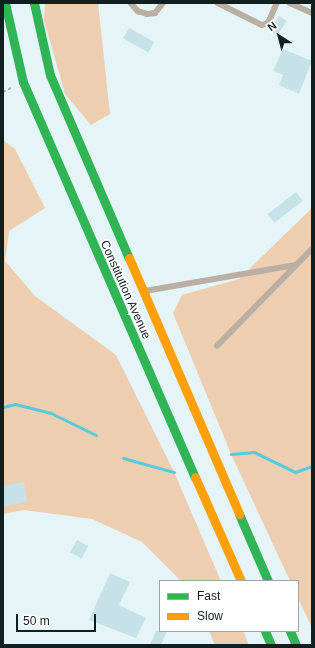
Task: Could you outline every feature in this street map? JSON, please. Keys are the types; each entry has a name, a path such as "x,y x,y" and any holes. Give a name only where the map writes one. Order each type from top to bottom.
{"main road":[{"name":"Constitution Avenue","path":"5,3 23,82 241,580"},
{"name":"Constitution Avenue","path":"34,3 50,75 268,580"},
{"path":"266,632 272,645"},
{"path":"290,632 296,645"}],"lane":[{"path":"131,3 138,11 147,14 155,13 163,3"},
{"path":"218,3 262,25 268,23 277,3"},
{"path":"290,3 312,13"},
{"path":"217,346 312,249"},
{"path":"143,291 296,265"}],"shaded area":[{"path":"45,3 98,3 110,114 91,125 65,94 44,20"},
{"path":"3,140 15,149 45,208 9,231 5,261 35,296 116,355 174,472 221,580 180,580 142,542 92,519 24,510 3,514"},
{"path":"312,208 312,628 299,600 299,580 290,580 231,454 173,313 182,295 239,279"},
{"path":"209,632 243,632 249,645 215,645"}],"building":[{"path":"279,16 287,21 278,35 270,30"},
{"path":"129,28 154,42 149,53 123,38"},
{"path":"283,49 312,61 299,94 279,85 283,75 273,71"},
{"path":"296,192 303,201 274,223 268,214"},
{"path":"24,482 27,502 3,506 3,486"},
{"path":"77,540 88,546 82,559 70,552"},
{"path":"110,573 130,582 119,605 146,618 136,638 89,620"},
{"path":"156,631 167,632 161,645 150,645"}],"waterway":[{"path":"3,407 15,404 51,413 96,435"},
{"path":"231,454 254,452 295,472 312,466"},
{"path":"123,458 174,472"}],"traffic: fast":[{"path":"5,3 23,82 195,477"},
{"path":"34,3 50,75 129,258"},
{"path":"239,514 268,580"},
{"path":"265,632 271,645"},
{"path":"290,632 296,645"}],"traffic: slow":[{"path":"129,258 239,514"},
{"path":"195,477 241,580"}]}
